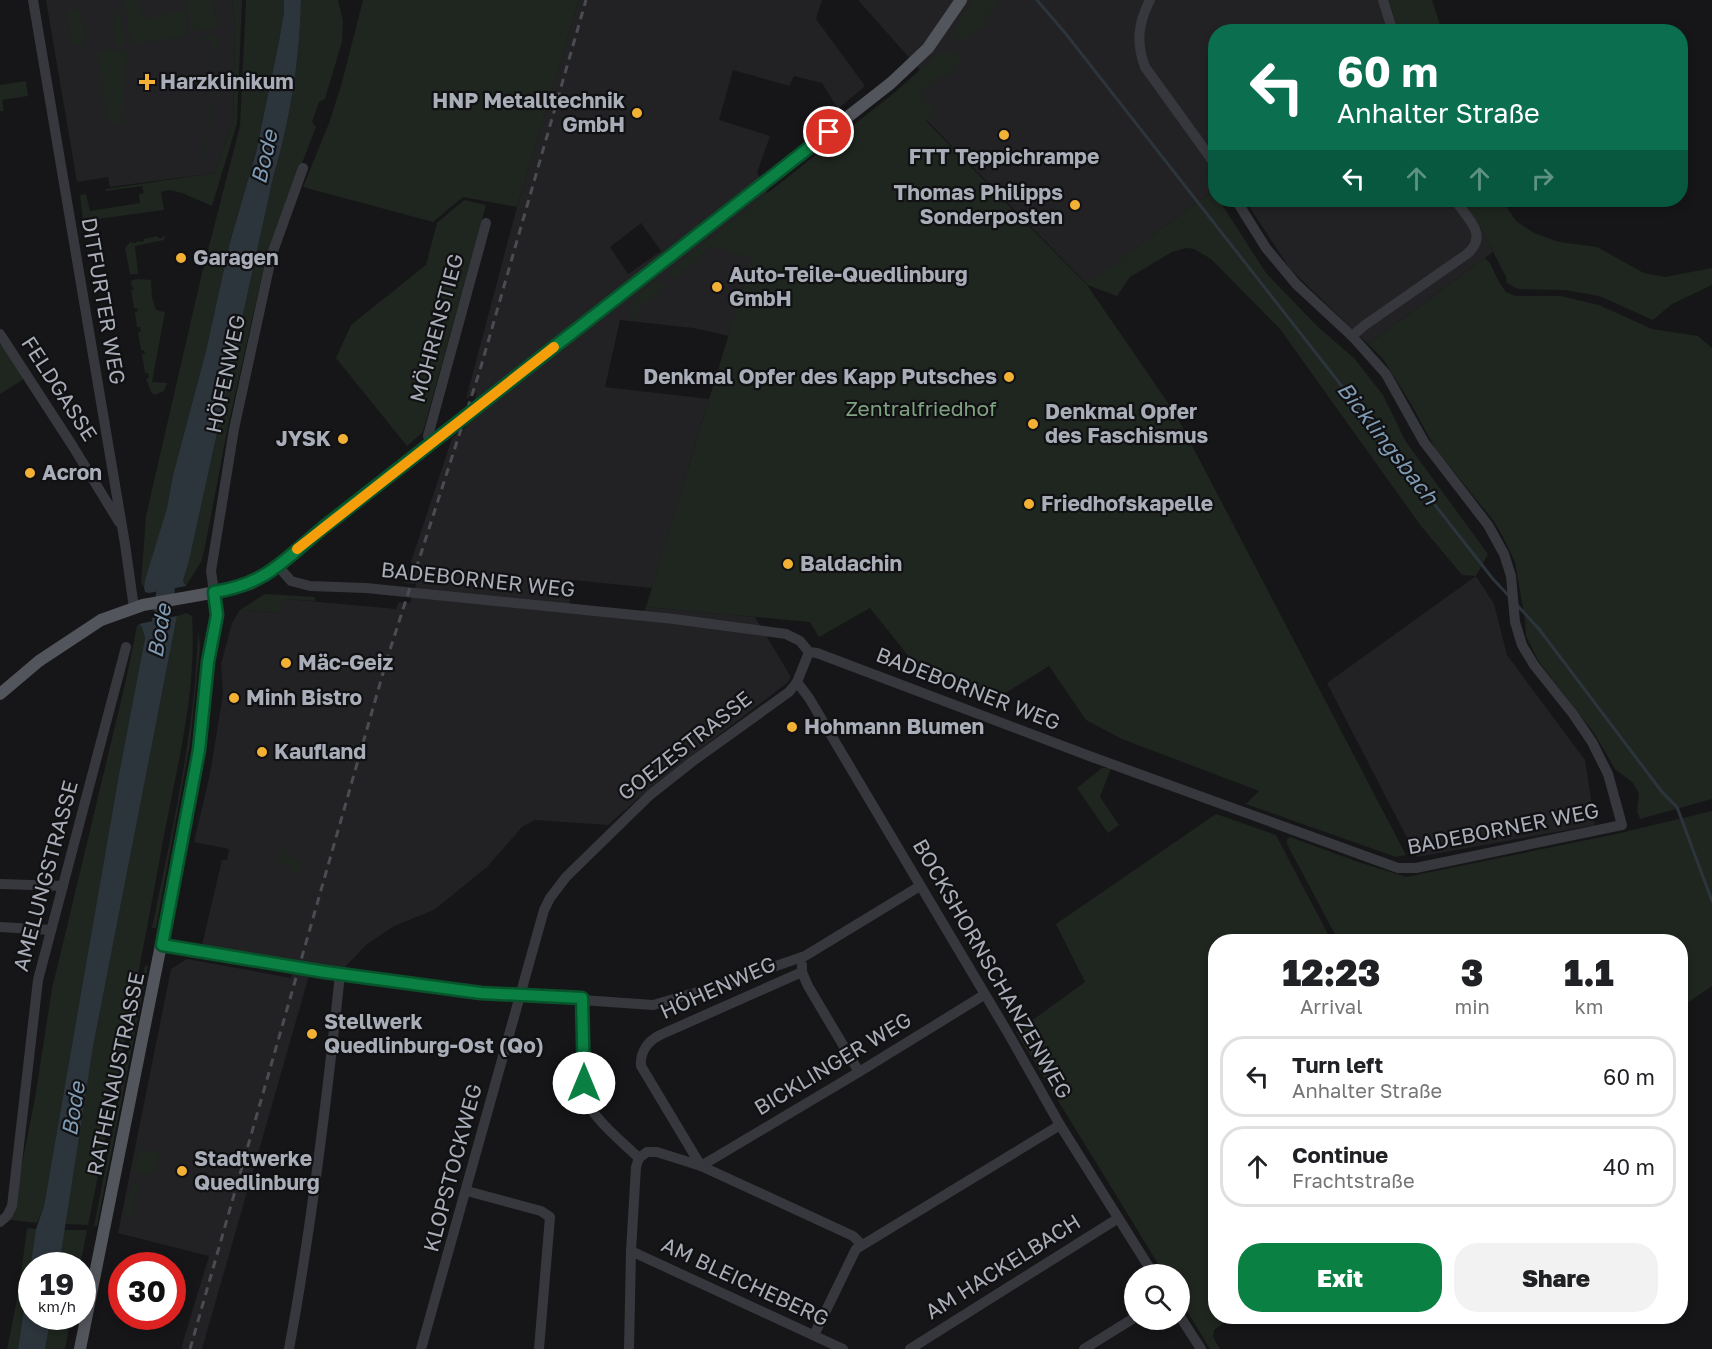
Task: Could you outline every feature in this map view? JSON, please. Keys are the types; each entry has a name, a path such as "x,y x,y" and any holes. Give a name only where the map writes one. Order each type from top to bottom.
{"main road":[{"path":"0,694 39,661 87,628 106,618 138,607 250,584 278,566 891,83 928,48 961,0"},
{"name":"RATHENAUSTRASSE","path":"80,1349 199,750 208,662 217,615 214,592"}],"street":[{"name":"DITFURTER WEG","path":"33,0 122,528 138,607"},
{"path":"1150,0 1140,21 1139,31 1139,49 1145,67 1208,154"},
{"path":"1383,0 1390,24"},
{"name":"HÖFENWEG","path":"214,592 211,571 234,429 272,254 303,168"},
{"path":"1240,207 1279,264 1309,297 1352,336 1467,255 1475,246 1477,235 1459,207"},
{"name":"MÖHRENSTIEG","path":"431,444 428,436 486,223"},
{"name":"FELDGASSE","path":"0,334 72,445 122,528"},
{"name":"BADEBORNER WEG","path":"278,566 291,581 310,586 366,588 693,621 786,634 800,641 809,652 817,653 1114,765 1398,868 1416,868 1622,825 1608,774 1592,742 1522,645 1517,630 1511,576 1504,554 1488,525 1429,450 1386,374 1352,336"},
{"name":"AMELUNGSTRASSE","path":"0,1222 7,1216 12,1206 38,980 126,647"},
{"name":"GOEZESTRASSE","path":"520,996 544,910 550,898 566,878 650,795 693,760 789,692 797,682 809,652"},
{"name":"BOCKSHORNSCHANZENWEG","path":"797,682 815,708 1060,1125 1147,1264"},
{"path":"0,884 63,886"},
{"path":"162,945 339,974 520,996 660,1004 805,956 920,886"},
{"path":"0,927 51,930"},
{"path":"805,956 802,972 859,1072"},
{"name":"HÖHENWEG","path":"701,1166 641,1066 645,1049 653,1039 660,1035 802,972"},
{"path":"289,1349 299,1295 328,1087 339,974"},
{"name":"BICKLINGER WEG","path":"701,1166 984,995"},
{"name":"KLOPSTOCKWEG","path":"422,1349 520,996"},
{"path":"582,998 586,1100 616,1136 639,1158"},
{"path":"814,1335 854,1252 862,1245 1060,1125"},
{"path":"629,1349 636,1167 639,1158 647,1152 657,1152 701,1166 853,1236 862,1245"},
{"path":"467,1191 541,1211 550,1217 539,1349"},
{"name":"AM HACKELBACH","path":"910,1349 1117,1219"},
{"name":"AM BLEICHEBERG","path":"631,1251 843,1349"},
{"path":"1084,1349 1124,1324"},
{"path":"1189,1330 1201,1349"}],"shaded area":[{"name":"Harzklinikum","path":"46,0 232,0 235,24 233,122 215,173 110,187 108,177 77,182"},
{"path":"579,0 822,0 816,19 865,86 838,109 822,83 794,76 789,86 733,70 719,120 770,136 757,173 770,198 729,336 693,328 620,320 605,387 709,399 652,588 573,580 569,606 643,613 646,607 755,617 791,677 787,683 655,784 608,825 535,820 522,827 487,867 434,910 394,926 366,945 344,968 312,965 202,1349 181,1349 209,1256 118,1233 171,969 187,959 291,978 295,964 202,945 222,860 227,860 229,849 194,842 210,774 223,694 221,664 232,623 240,610 278,612 279,605 286,599 396,609 399,602 410,603 416,584 404,583 452,438 466,427 477,392 466,399 517,207","holes":["641,223 661,251 628,274 610,247"]},
{"path":"858,0 1389,0 1396,24 1208,24 1208,194 1087,284 901,94 898,89 920,70"},
{"path":"1250,207 1467,207 1481,227 1493,252 1368,344 1290,269"},
{"path":"1476,576 1494,604 1507,655 1585,760 1595,825 1417,857 1327,683"}],"green space":[{"path":"124,0 139,0 143,19 183,11 188,36 131,44"},
{"path":"186,0 213,0 217,28 191,32"},
{"path":"232,0 242,0 237,123 212,206 170,190 161,192 164,210 83,221 80,195 86,194 90,211 140,203 139,194 144,193 142,186 106,191 106,189 215,173 233,122 235,24"},
{"path":"246,0 284,0 279,41 256,151 230,242 167,508 144,587 141,583 146,516 202,273 240,126"},
{"path":"301,0 338,0 343,21 342,42 325,99 319,102 312,122 316,127 267,253 228,426 205,547 201,562 186,586 183,581 289,112 299,45"},
{"path":"363,0 579,0 517,207 463,197 433,222 303,187 341,86"},
{"path":"973,0 997,0 998,11 994,8 983,19 986,23 962,43 952,34"},
{"path":"1389,0 1432,0 1440,24 1396,24"},
{"path":"67,10 80,10 85,43 72,45"},
{"path":"119,12 126,45 114,45 116,42 112,25 114,24 113,18"},
{"path":"218,34 206,159 200,165 199,162 204,159 214,49 211,40 204,43 200,38"},
{"path":"127,50 121,125 117,125 117,122 108,123 97,51"},
{"name":"Zentralfriedhof","path":"938,53 949,53 960,57 961,62 947,76 941,75 920,95 936,111 926,121 1086,284 1208,194 1208,207 1224,207 1266,273 1318,327 1354,358 1383,395 1406,442 1488,554 1476,576 1462,575 1421,526 1280,329 1211,259 1194,249 1186,248 1172,252 1130,277 1117,296 1087,285 1175,413 1406,855 1396,857 1246,804 1259,791 1122,739 1086,720 1049,666 1004,694 966,685 918,668 870,608 819,637 810,622 646,607 752,258 712,246 673,279 672,269 904,85"},
{"path":"26,81 28,96 2,100 4,111 0,111 0,85"},
{"path":"464,200 486,205 423,432 407,446 336,358 351,325 426,265 437,223"},
{"path":"1467,207 1507,207 1516,221 1534,233 1559,242 1597,247 1644,273 1665,277 1712,268 1712,285 1672,304 1653,320 1599,296 1565,290 1518,289 1507,283 1481,228"},
{"path":"165,235 164,240 135,246 138,274 130,274 125,248 131,241 136,243 138,240 139,242 144,241 144,239 158,236 162,238"},
{"path":"1485,258 1506,292 1515,296 1561,296 1599,305 1652,329 1698,336 1712,348 1712,799 1640,819 1637,812 1639,794 1633,783 1615,769 1594,733 1539,662 1526,636 1515,562 1503,537 1493,520 1436,450 1383,359 1368,344"},
{"path":"138,279 151,280 152,298 156,310 165,312 152,382 167,383 164,391 155,395 151,392 146,379 149,377 148,373 145,373 142,354 145,354 144,350 141,350 138,332 141,331 140,327 137,327 135,312 138,311 134,308 131,290 134,289 130,283"},
{"path":"656,281 666,285 639,308 636,319 630,318 633,299"},
{"path":"0,345 24,379 0,394"},
{"path":"265,594 315,597 315,601 286,599 279,605 279,612 240,610"},
{"path":"186,613 192,616 193,645 189,701 127,1033 88,1225 65,1224 93,1047 177,616"},
{"path":"139,624 145,638 44,1206 37,1223 11,1220 35,1098 52,989"},
{"path":"198,628 200,648 190,744 156,928 152,928 188,741"},
{"path":"1102,768 1111,768 1100,797 1119,825 1108,833 1077,788"},
{"path":"1712,811 1712,986 1688,1002 1688,934 1335,934 1287,844 1287,839 1290,837 1406,877 1616,834"},
{"path":"1216,814 1276,835 1328,934 1208,934 1208,1324 1222,1324 1214,1330 1213,1337 1220,1349 1210,1349 1190,1316 1190,1264 1158,1264 1016,1032 1085,982 1056,924"},
{"path":"282,844 290,856 304,862 299,874 291,871 291,865 283,862 282,866 277,861"},
{"path":"145,965 148,966 97,1226 94,1226"},
{"path":"139,1148 159,1153 154,1175 134,1170"},
{"path":"132,1183 139,1185 130,1217 124,1215"},
{"path":"27,1228 36,1229 33,1252 24,1252"},
{"path":"64,1230 87,1230 83,1252 61,1252"},
{"path":"18,1295 18,1330 21,1330 18,1349 7,1349"},
{"path":"49,1330 69,1330 65,1349 45,1349"}],"water":[{"path":"284,0 301,0 299,45 293,90 183,581 186,586 149,593 145,592 144,587 146,577 167,508 230,242 256,152 279,41"},
{"path":"177,616 93,1047 61,1252 33,1252 36,1229 44,1206 145,638 139,624"},
{"path":"21,1330 49,1330 45,1349 18,1349"}],"waterway":[{"name":"Bicklingsbach","path":"1037,0 1493,579 1509,596"},
{"name":"Bode","path":"158,641 169,568"},
{"name":"Bicklingsbach","path":"1517,605 1539,629 1662,792 1677,807 1712,901"}],"railway":[{"path":"190,1349 387,659 480,370 586,0"}],"slow traffic":[{"path":"297,549 554,347"}],"place":[{"name":"Harzklinikum","path":"147,82"},
{"name":"HNP Metalltechnik GmbH","path":"637,113"},
{"name":"FTT Teppichrampe","path":"1004,135"},
{"name":"Thomas Philipps Sonderposten","path":"1075,205"},
{"name":"Garagen","path":"181,258"},
{"name":"Auto-Teile-Quedlinburg GmbH","path":"717,287"},
{"name":"Denkmal Opfer des Kapp Putsches","path":"1009,377"},
{"name":"Denkmal Opfer des Faschismus","path":"1033,424"},
{"name":"JYSK","path":"343,439"},
{"name":"Acron","path":"30,473"},
{"name":"Friedhofskapelle","path":"1029,504"},
{"name":"Baldachin","path":"788,564"},
{"name":"Mäc-Geiz","path":"286,663"},
{"name":"Minh Bistro","path":"234,698"},
{"name":"Hohmann Blumen","path":"792,727"},
{"name":"Kaufland","path":"262,752"},
{"name":"Stellwerk Quedlinburg-Ost (Qo)","path":"312,1034"},
{"name":"Stadtwerke Quedlinburg","path":"182,1171"}],"route":[{"path":"584,1083 582,998 481,993 325,972 162,945 202,730 208,662 217,615 214,592 247,585 268,574 324,527 829,132"}]}
